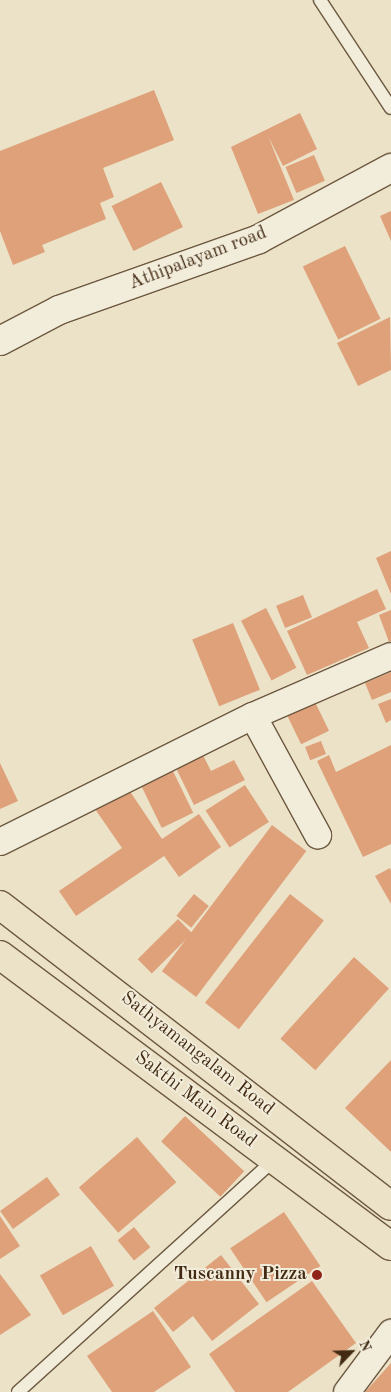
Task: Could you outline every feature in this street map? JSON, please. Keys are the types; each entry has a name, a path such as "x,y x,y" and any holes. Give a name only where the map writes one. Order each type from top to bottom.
{"highway":[{"name":"Sathyamangalam Road","path":"0,905 387,1196"},
{"name":"Sakthi Main Road","path":"0,955 391,1246"}],"street":[{"name":"Athipalayam road","path":"0,341 59,310 259,239 391,168"},
{"path":"0,842 253,716 391,656"},
{"path":"253,716 318,835"},
{"path":"347,1392 391,1333"}],"lane":[{"path":"320,0 391,108"},
{"path":"18,1392 274,1160"}],"building":[{"path":"154,90 174,140 103,168 114,197 100,203 106,219 42,245 45,252 13,265 0,231 0,151"},
{"path":"300,113 317,149 283,166 268,136 294,200 258,214 231,147"},
{"path":"314,155 325,181 296,193 285,167"},
{"path":"161,182 183,227 133,251 112,206"},
{"path":"391,211 391,241 380,216"},
{"path":"345,246 381,319 338,339 303,267"},
{"path":"390,317 391,370 358,386 337,343"},
{"path":"391,551 391,594 376,558"},
{"path":"377,589 386,609 357,622 369,648 307,675 287,631"},
{"path":"303,595 312,617 285,628 276,606"},
{"path":"266,608 296,668 271,680 241,621"},
{"path":"391,610 391,641 389,642 379,615"},
{"path":"233,623 260,690 219,706 192,639"},
{"path":"391,672 391,692 372,700 365,683"},
{"path":"391,699 391,720 386,723 378,704"},
{"path":"315,702 329,731 301,744 287,716"},
{"path":"321,741 326,754 310,760 305,747"},
{"path":"391,745 391,844 363,857 317,761 329,755 336,772"},
{"path":"202,753 211,771 234,760 245,780 194,805 175,766"},
{"path":"0,763 18,801 0,809"},
{"path":"170,765 193,813 162,828 139,780"},
{"path":"245,785 269,822 230,847 206,811"},
{"path":"127,787 162,839 199,814 221,847 179,877 164,856 76,916 59,891 122,848 95,809"},
{"path":"272,825 306,851 196,997 162,971"},
{"path":"390,868 391,871 391,904 375,876"},
{"path":"194,894 209,906 191,928 176,916"},
{"path":"290,894 324,920 239,1029 205,1003"},
{"path":"178,919 192,933 152,973 138,959"},
{"path":"354,957 389,988 315,1070 280,1039"},
{"path":"391,1060 391,1152 345,1108"},
{"path":"185,1116 244,1171 220,1197 161,1142"},
{"path":"137,1137 176,1182 118,1233 79,1188"},
{"path":"47,1177 60,1195 13,1229 0,1211"},
{"path":"284,1212 320,1266 266,1302 230,1248"},
{"path":"0,1216 20,1246 0,1259"},
{"path":"134,1227 150,1247 134,1260 118,1240"},
{"path":"91,1246 114,1286 63,1315 40,1276"},
{"path":"221,1255 259,1304 212,1341 193,1316 173,1332 154,1308"},
{"path":"0,1274 31,1315 0,1335"},
{"path":"312,1281 356,1343 288,1392 235,1392 209,1354"},
{"path":"153,1311 191,1367 154,1392 112,1392 87,1356"},
{"path":"391,1363 391,1392 365,1392"}],"place":[{"name":"Tuscanny Pizza","path":"317,1275"}]}
